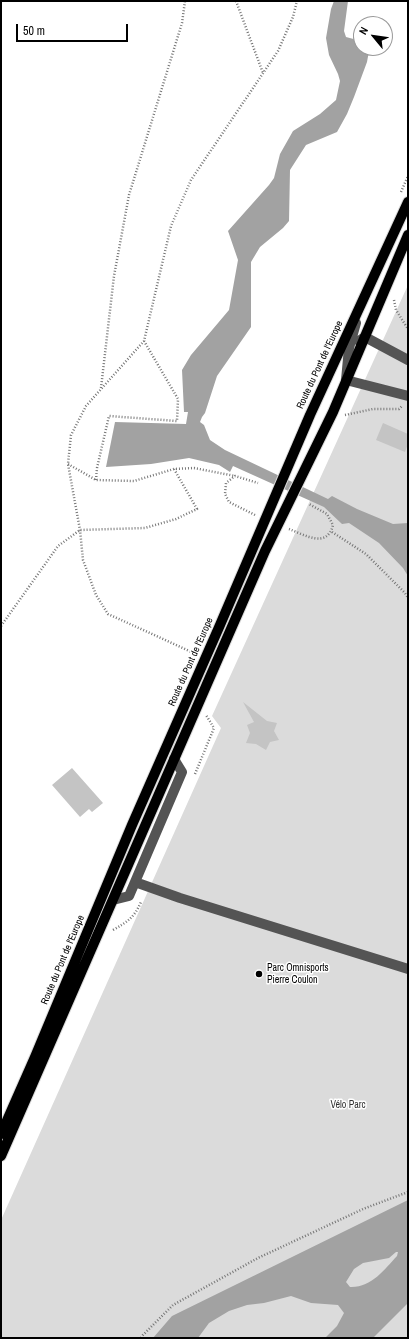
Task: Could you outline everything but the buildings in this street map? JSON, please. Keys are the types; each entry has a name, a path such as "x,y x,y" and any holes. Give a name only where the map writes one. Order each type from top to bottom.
{"main road":[{"name":"Route du Pont de l'Europe","path":"1,1134 35,1057 135,818 310,415 408,202"},
{"path":"1,1156 265,551 333,412 408,235"}],"street":[{"path":"359,309 349,348 346,380 408,396"},
{"path":"338,356 365,337 408,360"},
{"path":"113,900 129,896 182,772 174,759"},
{"path":"135,882 180,898 408,969"}],"path":[{"path":"101,389 114,276 129,195 182,24 185,1"},
{"path":"236,1 262,73"},
{"path":"205,659 108,614 96,595 83,560 80,530 68,464 71,435 86,406 144,341 171,226 191,180 278,51 293,17 297,1"},
{"path":"394,300 396,310 407,328"},
{"path":"407,328 408,321"},
{"path":"96,480 97,468 109,416 177,420 178,399 144,341"},
{"path":"342,416 373,409 399,409"},
{"path":"68,464 96,480 134,481 174,469 194,468 235,476 258,483"},
{"path":"1,626 58,546 80,530 145,528 176,519 197,509 174,469"},
{"path":"235,476 226,483 225,494 229,502 257,517"},
{"path":"292,522 289,529 319,539 327,537 332,532 333,525 327,514 309,504"},
{"path":"332,532 366,554 405,593 408,598"},
{"path":"193,778 214,728 205,714"},
{"path":"141,1338 173,1305 219,1279 258,1258 362,1209 408,1192"}],"green space":[{"name":"Parc Omnisports Pierre Coulon","path":"408,285 408,1338 1,1338 1,1220 221,728 212,716"}],"shaded area":[{"path":"334,1 348,1 344,31 346,37 353,39 353,56 368,56 367,62 347,114 337,132 306,145 290,170 289,221 283,228 260,247 251,262 251,327 217,376 205,413 200,422 204,425 210,440 225,450 328,499 332,496 357,509 393,524 408,523 408,576 403,568 379,543 349,523 342,524 324,507 233,466 230,472 219,465 189,458 151,464 106,467 115,422 186,424 188,412 184,412 182,370 191,355 229,310 238,260 228,231 274,178 280,154 293,131 320,114 336,100 340,81 329,55 326,38 331,9"},
{"path":"408,1200 408,1303 373,1338 325,1338 337,1326 344,1313 338,1305 311,1303 291,1296 264,1303 247,1305 229,1311 209,1323 198,1338 153,1338 172,1316","holes":["398,1252 397,1256 387,1267 371,1281 358,1287 350,1287 346,1282 354,1269 363,1263 389,1258"]}],"place":[{"name":"Parc Omnisports Pierre Coulon","path":"259,974"}],"park label":[{"name":"Vélo Parc","path":"348,1105"}]}
